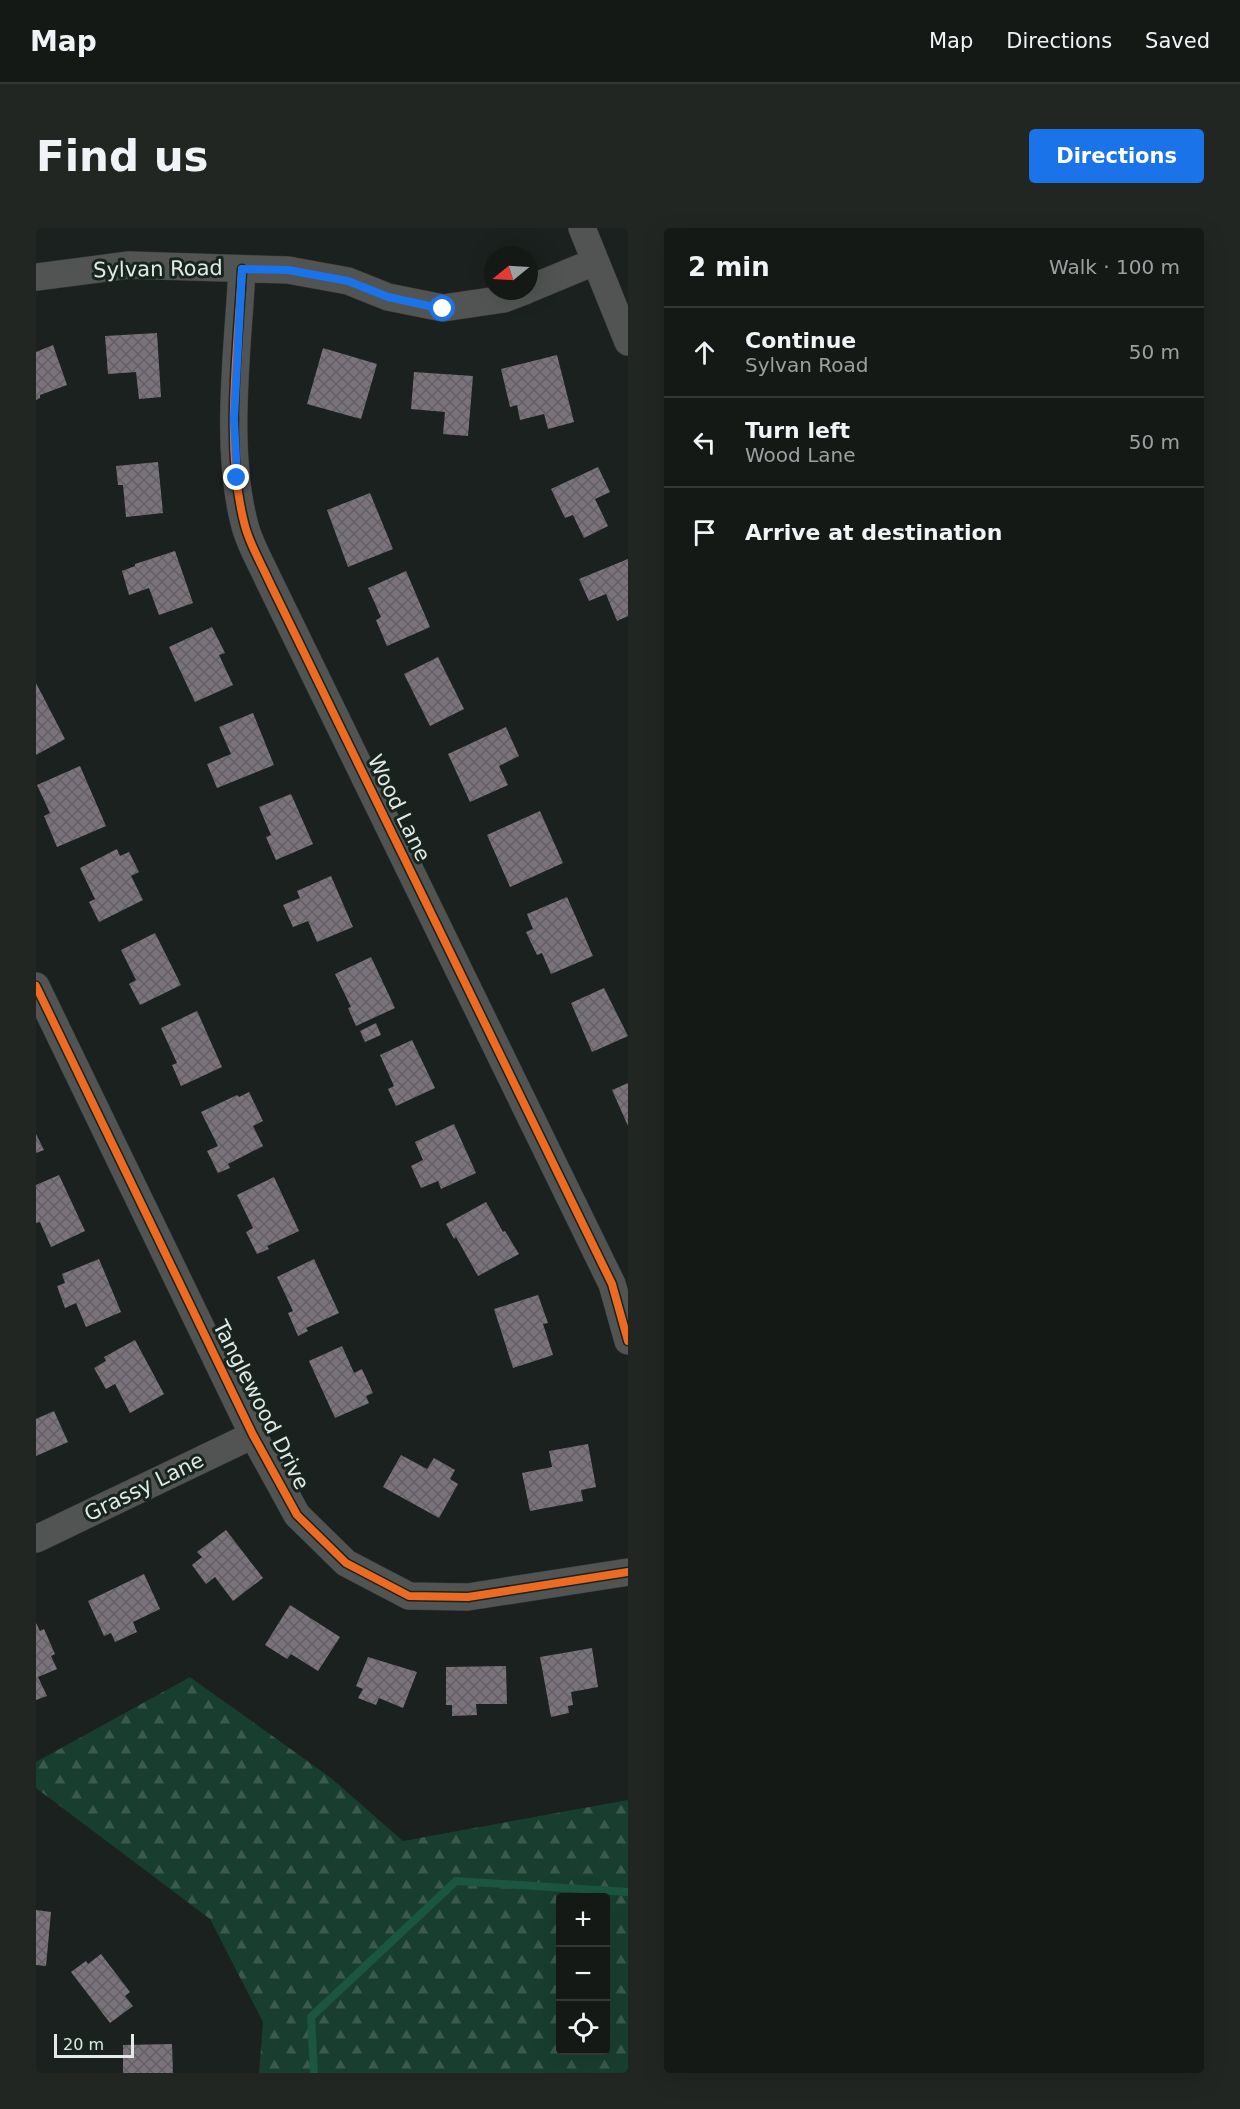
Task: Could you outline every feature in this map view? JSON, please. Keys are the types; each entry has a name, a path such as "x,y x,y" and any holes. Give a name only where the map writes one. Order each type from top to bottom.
{"street":[{"path":"582,228 628,342"},
{"path":"538,285 594,262"},
{"name":"Sylvan Road","path":"36,277 129,265 288,270 348,281 388,297 443,309 498,300"},
{"name":"Wood Lane","path":"242,269 234,419 237,478 245,527 274,592 612,1284 628,1341"},
{"name":"Tanglewood Drive","path":"36,986 253,1435 297,1515 346,1563 409,1596 468,1597 628,1572"},
{"name":"Grassy Lane","path":"36,1539 253,1435"}],"green space":[{"path":"190,1677 331,1778 403,1841 628,1800 628,2073 259,2073 263,2022 210,1919 36,1788 36,1762"}],"building":[{"path":"157,333 161,397 139,399 136,372 108,374 105,336"},
{"path":"53,345 67,385 40,395 40,398 36,400 36,352"},
{"path":"323,348 377,364 361,419 307,404"},
{"path":"557,355 574,422 548,429 544,414 520,420 517,405 510,407 501,369"},
{"path":"414,372 473,376 468,436 443,434 445,412 411,409"},
{"path":"158,462 163,513 126,517 123,485 118,485 116,466"},
{"path":"598,467 610,492 595,499 608,526 584,538 573,515 565,518 551,489"},
{"path":"370,493 393,549 348,567 327,510"},
{"path":"175,551 193,603 159,615 149,588 129,595 122,571 135,564"},
{"path":"628,559 628,616 617,621 606,594 589,601 579,579"},
{"path":"406,571 430,627 387,646 376,620 381,617 368,588"},
{"path":"212,627 225,653 219,655 233,685 195,702 169,647"},
{"path":"438,657 464,709 430,726 404,674"},
{"path":"36,683 65,739 36,755"},
{"path":"253,713 274,765 217,788 207,764 231,754 219,727"},
{"path":"506,727 519,756 499,766 508,785 470,802 448,754"},
{"path":"80,766 106,826 57,847 44,816 50,813 37,785"},
{"path":"291,794 313,844 276,860 266,837 271,835 259,807"},
{"path":"540,811 563,863 510,887 487,835"},
{"path":"117,849 120,856 129,852 139,872 131,876 143,900 99,922 89,902 95,899 80,868"},
{"path":"331,876 353,927 317,942 308,921 293,927 283,905 300,898 297,891"},
{"path":"567,897 593,956 551,974 542,953 537,955 526,932 533,929 527,914"},
{"path":"155,933 181,985 140,1005 129,984 136,980 121,950"},
{"path":"371,957 395,1008 356,1026 348,1008 351,1007 335,974"},
{"path":"604,988 628,1036 592,1052 571,1003"},
{"path":"197,1011 222,1067 181,1086 172,1065 177,1063 161,1028"},
{"path":"376,1023 381,1035 365,1042 360,1031"},
{"path":"412,1040 435,1088 396,1106 388,1089 394,1086 380,1055"},
{"path":"628,1083 628,1126 612,1090"},
{"path":"249,1092 263,1121 253,1126 263,1146 228,1164 230,1168 218,1173 207,1151 218,1146 201,1112 237,1095 239,1097"},
{"path":"454,1124 476,1173 441,1189 438,1181 421,1188 411,1166 423,1160 415,1142"},
{"path":"36,1134 44,1150 36,1153"},
{"path":"59,1175 85,1231 51,1247 40,1222 36,1223 36,1185"},
{"path":"274,1177 299,1231 267,1246 269,1249 257,1254 246,1232 253,1228 237,1195"},
{"path":"486,1202 519,1254 478,1276 446,1224"},
{"path":"99,1259 121,1312 86,1327 76,1303 65,1308 57,1286 65,1283 62,1274"},
{"path":"314,1259 339,1313 306,1328 308,1331 298,1336 288,1313 293,1311 277,1277"},
{"path":"538,1295 548,1323 543,1324 553,1355 513,1368 494,1309"},
{"path":"135,1340 164,1394 130,1413 115,1384 106,1389 94,1368 106,1361 104,1357"},
{"path":"342,1346 354,1373 362,1369 373,1393 366,1396 369,1403 335,1418 309,1361"},
{"path":"54,1411 68,1442 36,1456 36,1419"},
{"path":"588,1444 596,1487 581,1490 583,1501 530,1511 522,1473 552,1467 549,1451"},
{"path":"401,1455 427,1469 434,1458 455,1470 450,1479 458,1484 439,1518 383,1487"},
{"path":"226,1530 263,1578 233,1601 215,1577 206,1584 192,1565 202,1557 197,1552"},
{"path":"144,1574 160,1609 133,1622 137,1632 115,1642 111,1633 104,1636 88,1601"},
{"path":"290,1605 340,1637 318,1671 291,1654 287,1659 265,1645"},
{"path":"36,1623 40,1631 44,1629 55,1654 51,1656 57,1669 38,1677 47,1696 36,1700"},
{"path":"592,1648 598,1687 571,1692 573,1705 568,1706 569,1713 551,1717 540,1657"},
{"path":"368,1657 417,1672 403,1708 379,1698 376,1705 358,1698 363,1689 356,1686"},
{"path":"506,1666 507,1704 476,1704 477,1715 452,1716 452,1705 446,1705 446,1667"},
{"path":"36,1910 51,1912 46,1966 36,1965"},
{"path":"101,1954 130,1992 125,1996 133,2006 110,2023 71,1972 86,1961 88,1964"},
{"path":"172,2044 173,2073 123,2073 123,2045"}],"waterway":[{"path":"314,2073 311,2017 456,1881 628,1892"}],"cycle path":[{"path":"242,269 234,432 239,496 247,533 612,1284 628,1341"},
{"path":"36,986 253,1435 297,1515 346,1563 409,1596 468,1597 628,1572"}],"route":[{"path":"237,478 234,419 242,269 288,270 348,281 388,297 443,309"}]}
